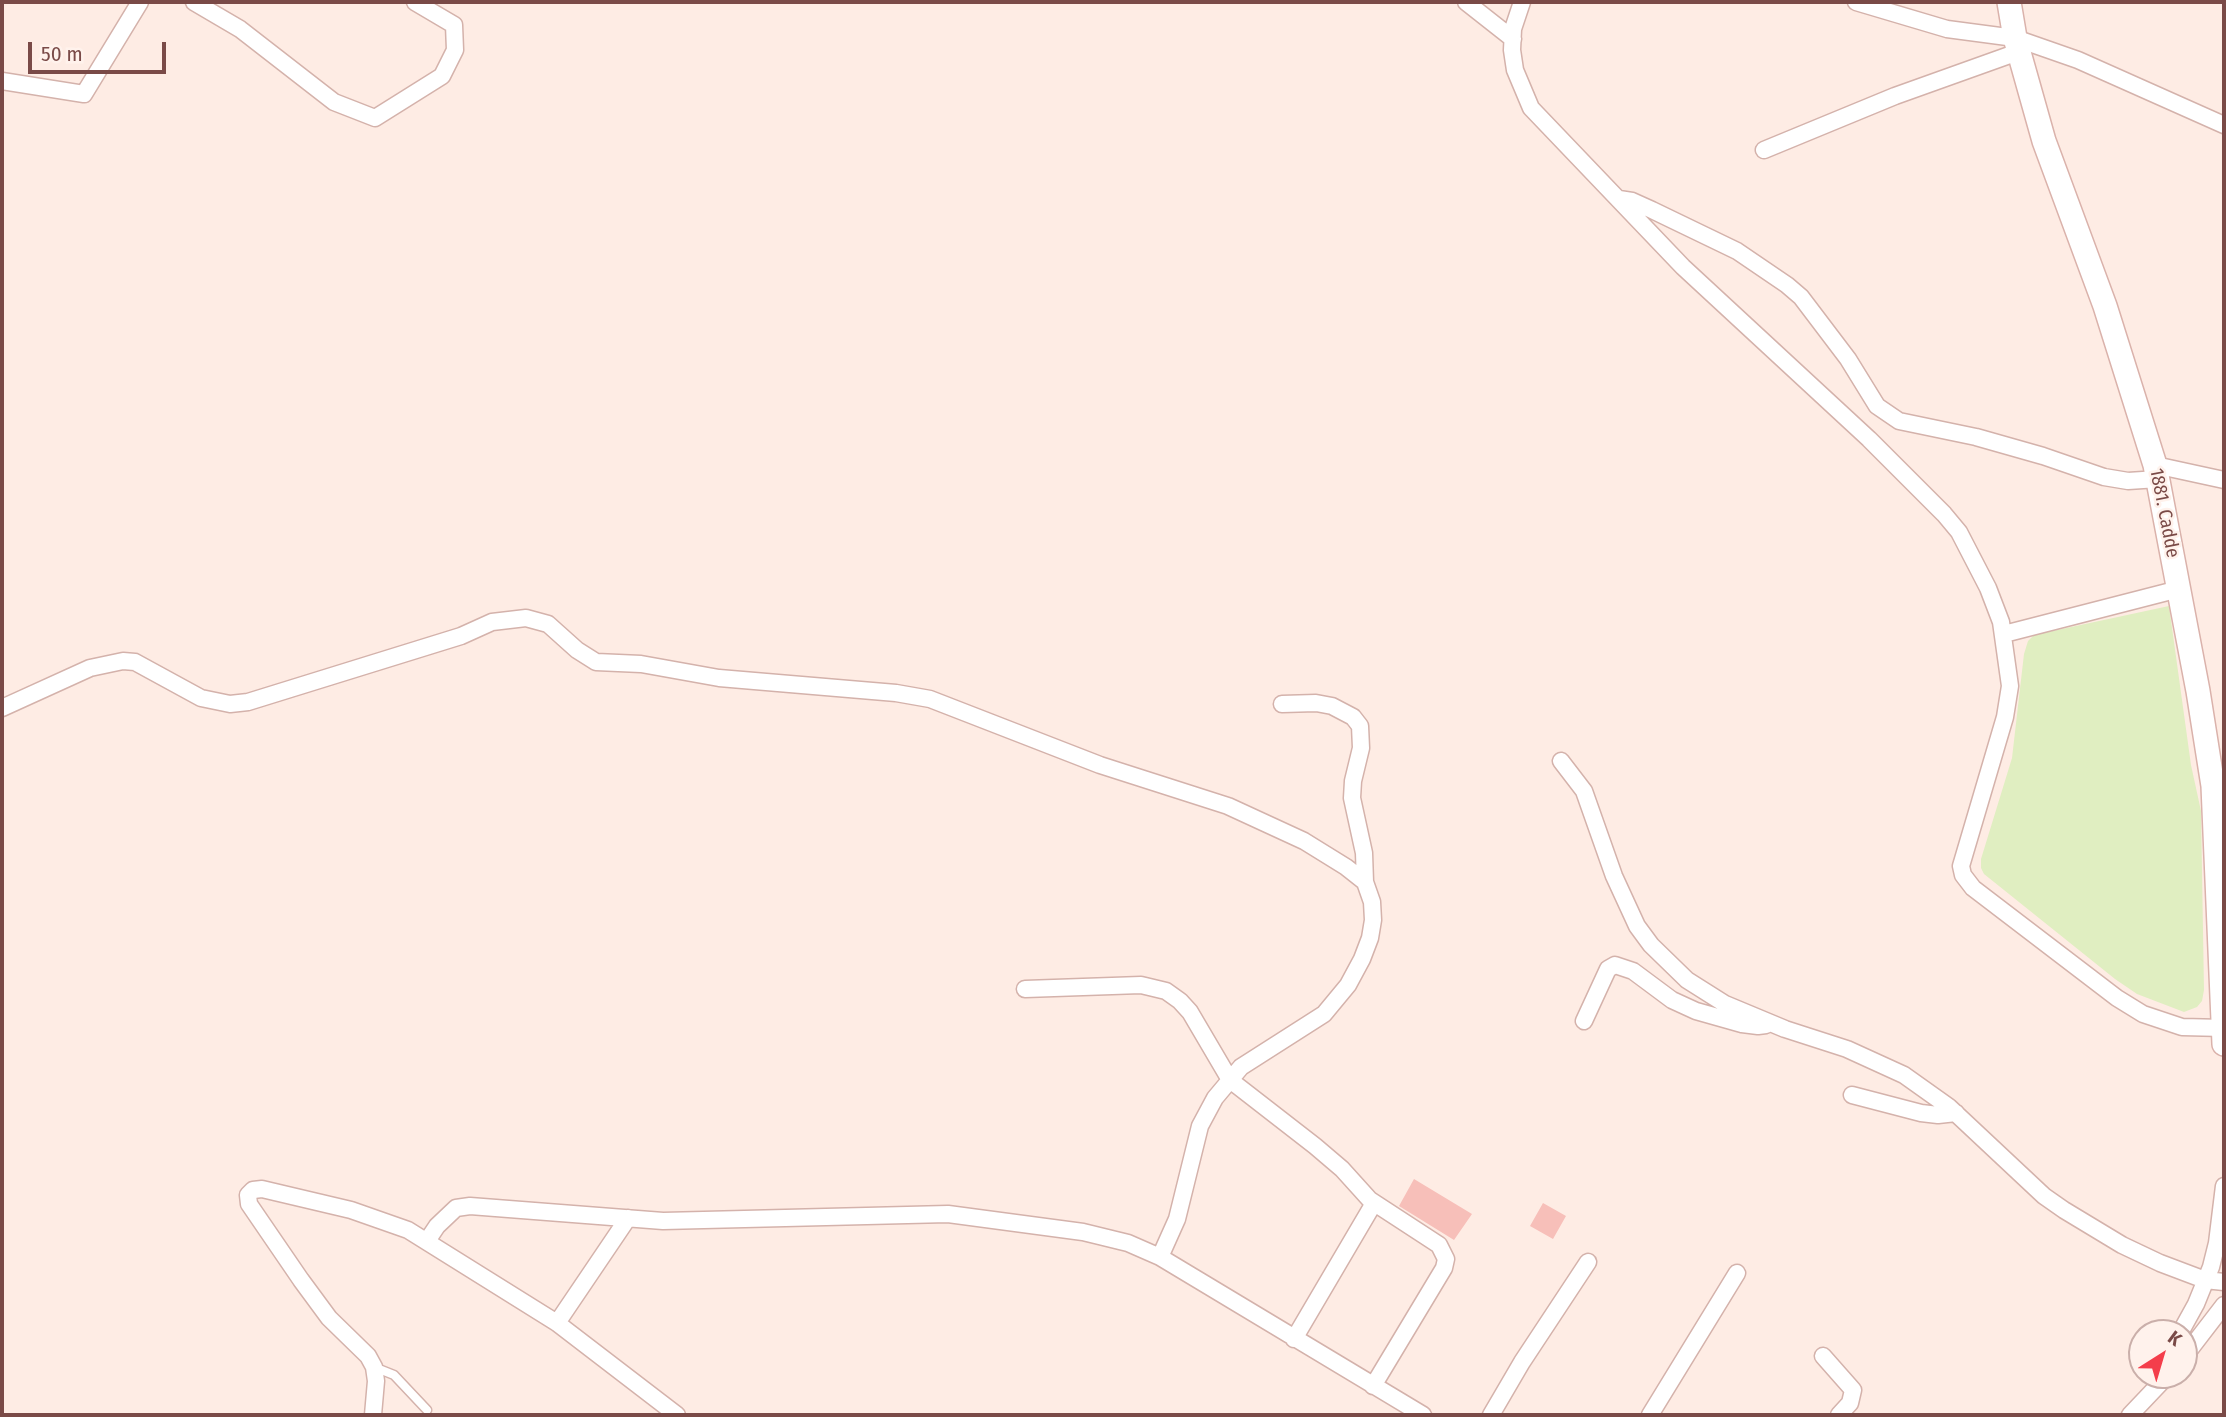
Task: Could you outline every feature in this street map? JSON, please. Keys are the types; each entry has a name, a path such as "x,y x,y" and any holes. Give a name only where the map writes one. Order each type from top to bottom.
{"street":[{"path":"2,81 83,94 140,2"},
{"path":"194,2 240,29 334,102 375,118 442,76 455,50 454,25 415,2"},
{"path":"1466,2 1513,39"},
{"path":"1522,2 1513,29 1511,50 1515,70 1531,108 1683,268 1927,496 1959,533 1988,588 2004,634 2010,686 2005,717 1961,866 1963,875 1973,888 2117,998 2143,1014 2182,1027 2224,1028"},
{"path":"1856,2 1947,29 2078,60 2224,125"},
{"name":"1881. Cadde","path":"2009,2 2017,45 2044,141 2105,306 2156,472 2218,786 2224,1044"},
{"path":"1764,150 2017,45"},
{"path":"1619,199 1632,201 1737,251 1787,285 1801,297 1848,359 1877,406 1899,421 1976,437 2104,477 2128,481 2156,472 2224,480"},
{"path":"1869,439 1888,415"},
{"path":"2004,634 2179,589"},
{"path":"2,708 90,667 123,661 135,662 201,698 230,704 248,702 461,636 492,622 526,618 548,624 577,650 596,662 641,664 719,678 896,693 930,699 1100,765 1228,806 1304,841 1365,882"},
{"path":"1160,1257 1177,1219 1200,1126 1214,1098 1241,1067 1324,1014 1348,985 1362,959 1373,920 1372,902 1365,882 1364,853 1352,797 1361,747 1360,726 1353,717 1332,706 1316,703 1282,704"},
{"path":"1561,761 1576,777 1584,791 1625,903 1637,926 1676,971 1725,1003 1772,1023 1847,1049 1904,1075 1956,1113 2044,1196 2064,1210 2122,1245 2182,1273 2224,1282"},
{"path":"1584,1021 1608,969 1615,965 1633,971 1672,1000 1696,1011 1742,1024 1758,1026 1772,1023"},
{"path":"1025,989 1141,985 1166,991 1190,1012 1230,1080 1315,1146 1374,1203 1439,1245 1445,1252 1444,1268 1373,1386"},
{"path":"1852,1095 1921,1113 1956,1113"},
{"path":"2187,1319 2205,1280 2217,1242 2224,1186"},
{"path":"373,1415 376,1381 374,1367 368,1356 329,1318 250,1204 248,1195 253,1190 262,1189 351,1210 387,1221 427,1241 557,1323 677,1415"},
{"path":"1294,1339 1374,1203"},
{"path":"427,1241 437,1226 456,1208 470,1206 663,1221 948,1214 1083,1232 1128,1243 1160,1257 1423,1415"},
{"path":"557,1323 628,1218"},
{"path":"1491,1415 1522,1362 1588,1262"},
{"path":"1650,1415 1737,1273"},
{"path":"2198,1339 2224,1305"},
{"path":"1823,1356 1853,1390 1850,1403 1839,1415"},
{"path":"2147,1395 2150,1389"},
{"path":"2130,1415 2153,1389"}],"lane":[{"path":"374,1367 394,1375 427,1410"}],"green space":[{"path":"2169,606 2191,765 2201,811 2204,990 2202,1001 2197,1007 2184,1012 2137,994 2115,979 1984,874 1981,868 1981,859 2012,758 2024,654 2028,641 2034,635"}],"building":[{"path":"1414,1179 1472,1214 1454,1240 1399,1206"},
{"path":"1543,1203 1566,1216 1553,1239 1530,1226"}]}
